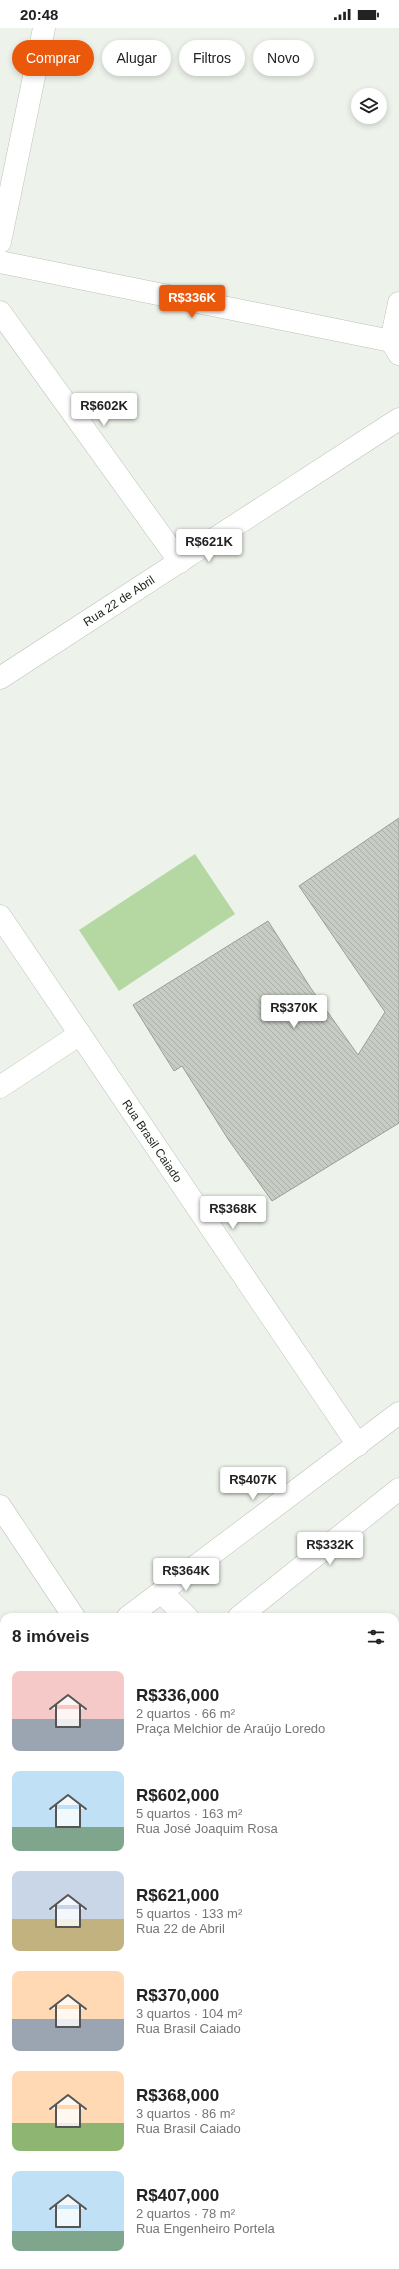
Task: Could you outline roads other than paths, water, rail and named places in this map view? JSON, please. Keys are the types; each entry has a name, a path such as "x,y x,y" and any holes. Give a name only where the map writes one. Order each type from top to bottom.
{"street":[{"path":"0,242 44,28"},
{"path":"0,262 395,348 399,303"},
{"path":"0,312 180,562"},
{"name":"Rua 22 de Abril","path":"0,678 399,419"},
{"name":"Rua Brasil Caiado","path":"0,916 358,1445"},
{"path":"0,1087 80,1034"},
{"path":"133,1613 399,1413"},
{"path":"244,1613 399,1489"},
{"path":"0,1506 71,1613"},
{"path":"161,1592 183,1613"}]}
